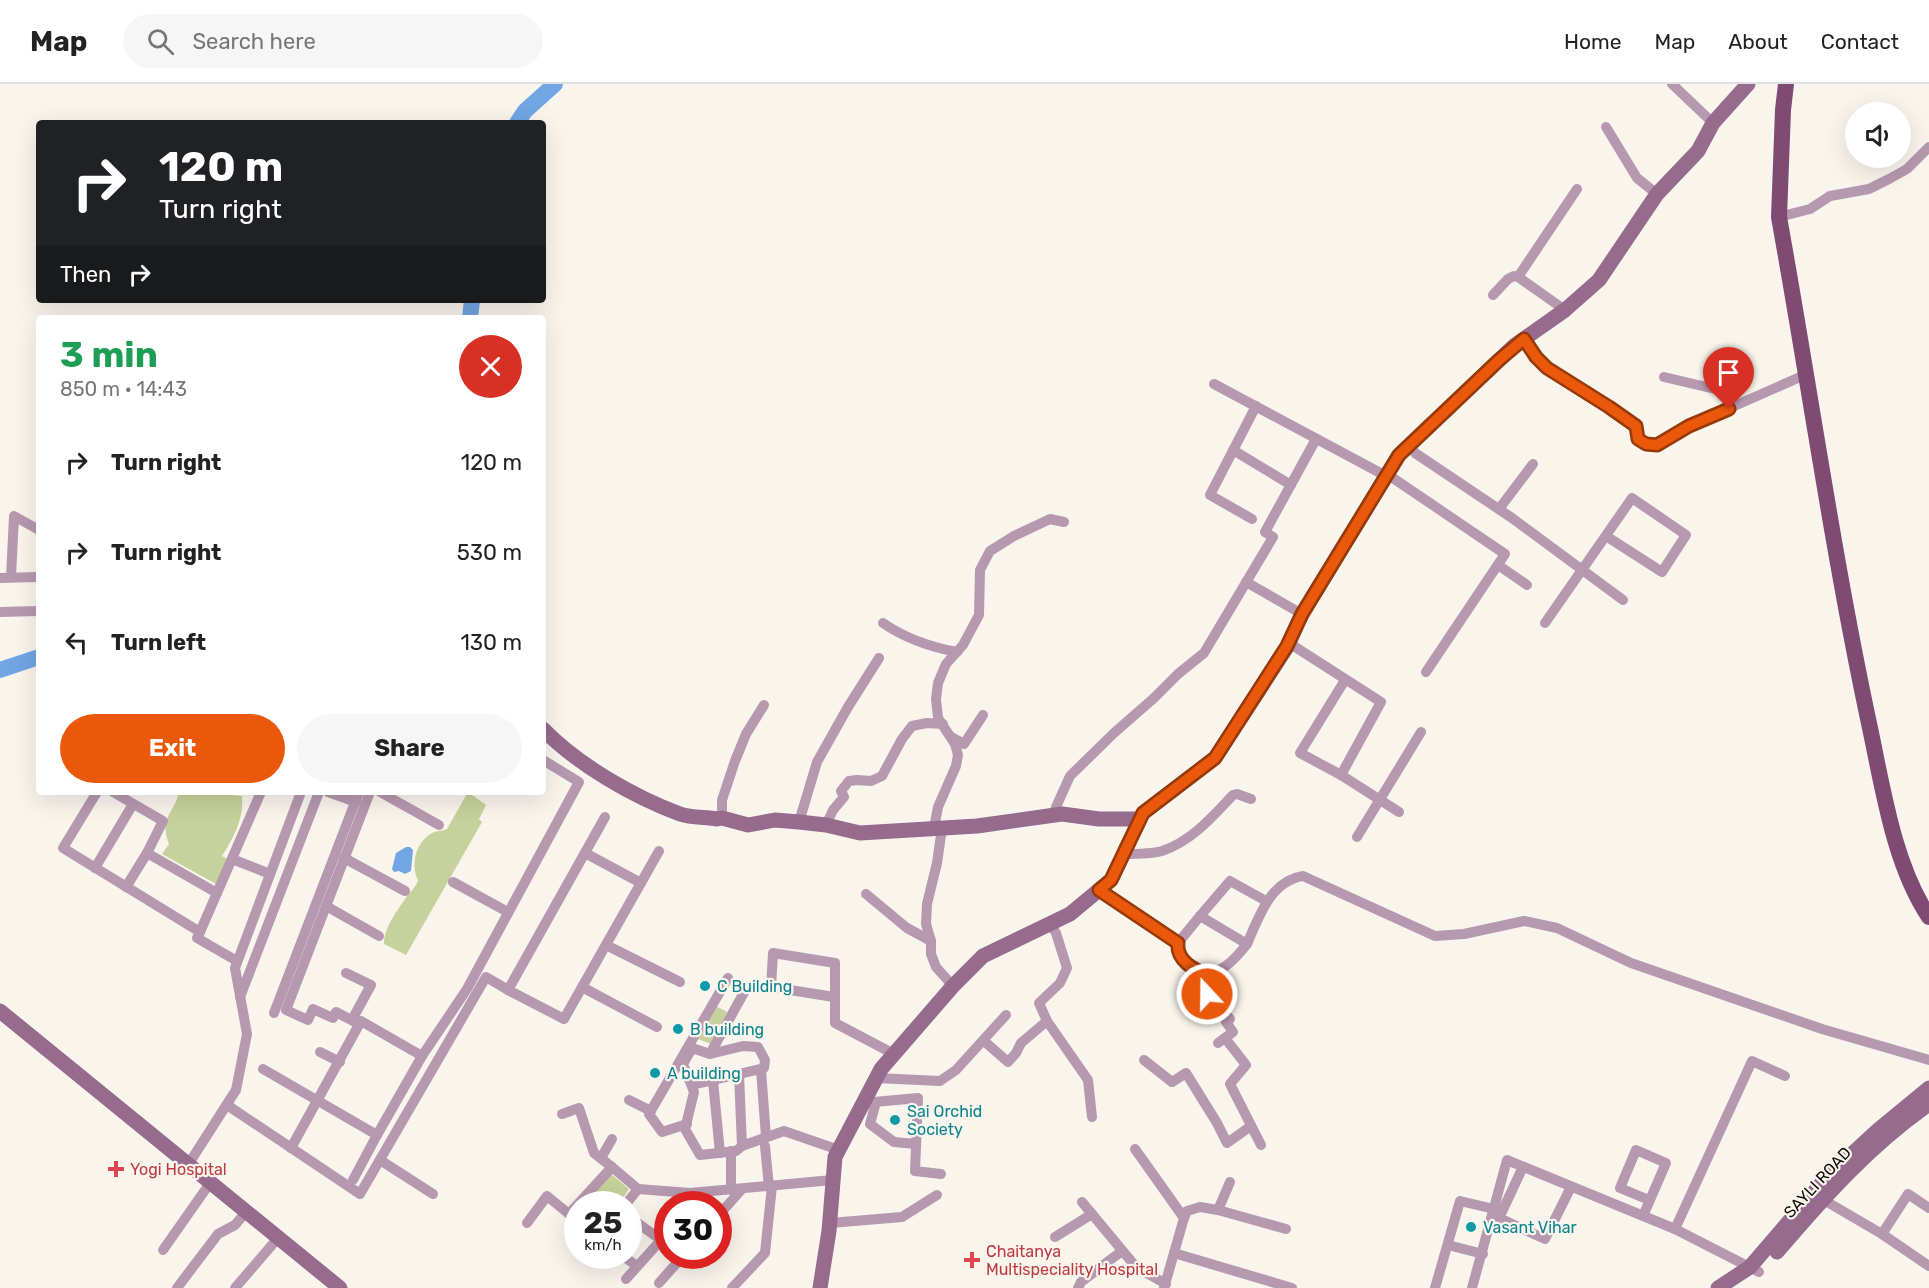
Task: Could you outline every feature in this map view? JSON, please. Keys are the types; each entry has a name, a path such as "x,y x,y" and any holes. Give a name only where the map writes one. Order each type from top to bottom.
{"main road":[{"path":"820,1288 830,1223 835,1157 869,1102 880,1069 953,986 983,956 1070,914 1111,880 1143,813 1215,758 1288,643 1302,614 1399,455 1524,339 1564,310 1599,280 1657,194 1698,151 1713,123 1748,84"},
{"path":"1786,84 1779,217 1860,680 1892,829 1917,899 1929,917"},
{"path":"546,731 591,768 654,804 667,807 682,815 722,818 748,825 775,820 826,825 860,833 977,826 1062,814 1098,819 1140,819"},
{"path":"0,1011 340,1288"},
{"path":"1718,1288 1755,1269 1828,1176 1878,1130 1929,1088"},
{"name":"SAYLI ROAD","path":"1736,1288 1870,1152 1929,1104"}],"street":[{"path":"1672,84 1713,123"},
{"path":"1606,127 1637,178 1657,194"},
{"path":"1779,217 1810,209 1830,196 1869,189 1889,180 1907,169 1929,147"},
{"path":"1518,277 1577,189"},
{"path":"1494,295 1508,279 1514,276 1564,310"},
{"path":"1524,339 1547,368 1636,426 1638,439 1646,444 1657,445 1689,426 1807,374"},
{"path":"1664,377 1719,390 1733,407"},
{"path":"1214,384 1386,475 1505,554 1426,672"},
{"path":"1252,519 1210,495 1256,406"},
{"path":"1054,816 1070,776 1114,732 1204,653 1273,537 1265,532 1316,439"},
{"path":"1409,444 1415,453 1499,509 1623,600"},
{"path":"1233,450 1291,485"},
{"path":"1499,509 1533,464"},
{"path":"1545,623 1632,498 1686,535 1662,572 1606,536"},
{"path":"36,528 14,516 6,578 36,577"},
{"path":"953,986 936,967 931,954 931,941 926,924 927,904 937,863 938,807 956,766 958,755 955,744 937,709 938,683 946,664 957,652 979,615 980,570 990,551 1040,522 1050,519 1064,522"},
{"path":"1498,565 1527,585"},
{"path":"1246,582 1302,614"},
{"path":"0,612 36,611"},
{"path":"883,623 896,633 911,639 934,648 957,652"},
{"path":"1288,643 1381,702 1341,775"},
{"path":"799,822 817,762 879,658"},
{"path":"1345,680 1300,753 1341,775 1399,812"},
{"path":"722,818 722,800 735,761 746,734 764,705"},
{"path":"951,737 964,744 983,715"},
{"path":"826,825 833,810 844,797 841,791 849,781 871,781 882,776 912,726 927,723 943,724"},
{"path":"1357,837 1421,732"},
{"path":"352,1180 422,1056 466,989 579,782 546,762"},
{"path":"1124,854 1160,851 1182,843 1210,820 1233,795 1237,794 1251,799"},
{"path":"95,795 63,848 200,932"},
{"path":"117,795 163,821 126,887"},
{"path":"237,961 197,938 260,795"},
{"path":"188,1165 236,1090 247,1034 235,968 300,795"},
{"path":"239,997 318,795"},
{"path":"369,795 286,1010 308,1020 313,1009 333,1018 336,1012 356,1022 361,1021 422,1056"},
{"path":"385,795 439,825"},
{"path":"274,1013 357,797"},
{"path":"95,868 133,804"},
{"path":"508,990 605,817"},
{"path":"227,1105 360,1194 486,977 564,1020 659,851"},
{"path":"585,852 641,883"},
{"path":"147,853 217,893"},
{"path":"344,858 405,891"},
{"path":"232,859 270,874"},
{"path":"1266,902 1230,880 1178,943 1177,950 1185,961 1198,971 1208,975 1219,971 1232,963 1246,944 1266,902 1286,881 1303,876 1435,936 1464,934 1524,921 1557,928 1631,963 1822,1029 1929,1060"},
{"path":"453,882 508,912"},
{"path":"1099,890 1178,943"},
{"path":"866,894 907,928 931,941"},
{"path":"326,906 379,936"},
{"path":"1200,916 1246,944"},
{"path":"1050,924 1056,933 1067,968 1060,983 1039,1003 1047,1021 1088,1080 1092,1117"},
{"path":"606,945 680,982"},
{"path":"834,997 771,987 773,953 835,963 835,1023 894,1054"},
{"path":"291,1148 340,1062 371,985 346,973"},
{"path":"1208,975 1207,994 1230,1019 1226,1022 1233,1032 1222,1040 1246,1065 1230,1084 1261,1145"},
{"path":"687,1124 662,1132 650,1114 728,978"},
{"path":"582,987 657,1027"},
{"path":"710,1054 747,987"},
{"path":"876,1078 940,1081 956,1070 1006,1015"},
{"path":"984,1041 1008,1062 1017,1053 1022,1042 1047,1021"},
{"path":"732,1288 765,1253 770,1187 765,1142 761,1070 764,1068 765,1060 758,1047 743,1046 710,1054 692,1048 683,1064 694,1092 685,1129 700,1155 731,1151 742,1146 765,1142 784,1131 839,1150"},
{"path":"320,1052 340,1062"},
{"path":"1144,1060 1172,1082 1186,1073 1227,1143 1251,1126"},
{"path":"1675,1229 1752,1062 1785,1076"},
{"path":"263,1069 377,1135"},
{"path":"692,1085 761,1070"},
{"path":"739,1074 742,1146"},
{"path":"713,1081 720,1153"},
{"path":"916,1144 894,1142 870,1124 869,1102 918,1098 915,1171 941,1174"},
{"path":"629,1100 651,1111"},
{"path":"562,1114 579,1108 594,1154 638,1189 690,1193 832,1180"},
{"path":"601,1158 612,1139"},
{"path":"1134,1149 1184,1218"},
{"path":"1643,1216 1650,1200 1666,1162 1636,1150 1620,1188 1650,1200"},
{"path":"731,1151 736,1190 732,1196"},
{"path":"380,1160 433,1194"},
{"path":"1472,1288 1507,1160 1675,1229 1755,1269"},
{"path":"593,1191 612,1167"},
{"path":"1523,1167 1499,1218 1545,1239 1571,1187"},
{"path":"1218,1210 1230,1182"},
{"path":"163,1250 210,1183"},
{"path":"1882,1234 1908,1194 1929,1208"},
{"path":"830,1223 903,1217 937,1195"},
{"path":"527,1223 547,1196 564,1210"},
{"path":"1822,1199 1882,1234 1929,1266"},
{"path":"1435,1288 1460,1201 1494,1209"},
{"path":"1082,1202 1136,1268 1165,1286 1186,1211 1200,1207 1218,1210 1286,1229"},
{"path":"177,1288 218,1234 235,1225 246,1212"},
{"path":"1055,1238 1092,1214"},
{"path":"235,1288 278,1238"},
{"path":"1448,1245 1483,1254"},
{"path":"642,1260 654,1247"},
{"path":"1078,1288 1081,1282 1122,1251"},
{"path":"1174,1253 1292,1288"},
{"path":"626,1279 634,1269"},
{"path":"659,1283 671,1269"}],"green space":[{"path":"178,795 242,796 240,820 222,856 228,859 216,884 162,854 169,844 166,835 166,821"},
{"path":"466,795 472,795 486,805 479,819 482,822 406,955 384,944 386,931 418,880 415,860 418,848 432,833 447,829"},
{"path":"716,1006 727,1012 711,1044 698,1039"},
{"path":"610,1173 629,1189 628,1191 593,1191"}],"water":[{"path":"406,847 413,850 411,871 405,874 399,871 394,872 392,869 396,853"}],"waterway":[{"path":"519,120 525,111 555,84"},
{"path":"470,315 472,303"},
{"path":"0,670 36,658"}],"place":[{"name":"C Building","path":"705,986"},
{"name":"B building","path":"678,1029"},
{"name":"A building","path":"655,1073"},
{"name":"Sai Orchid Society","path":"895,1120"},
{"name":"Yogi Hospital","path":"116,1169"},
{"name":"Vasant Vihar","path":"1471,1227"},
{"name":"Chaitanya Multispeciality Hospital","path":"972,1260"}],"route":[{"path":"1207,994 1208,975 1189,966 1177,950 1178,943 1099,890 1111,880 1143,813 1215,758 1287,646 1302,614 1399,455 1524,339 1547,368 1636,426 1638,439 1646,444 1657,445 1689,426 1729,409"}]}
